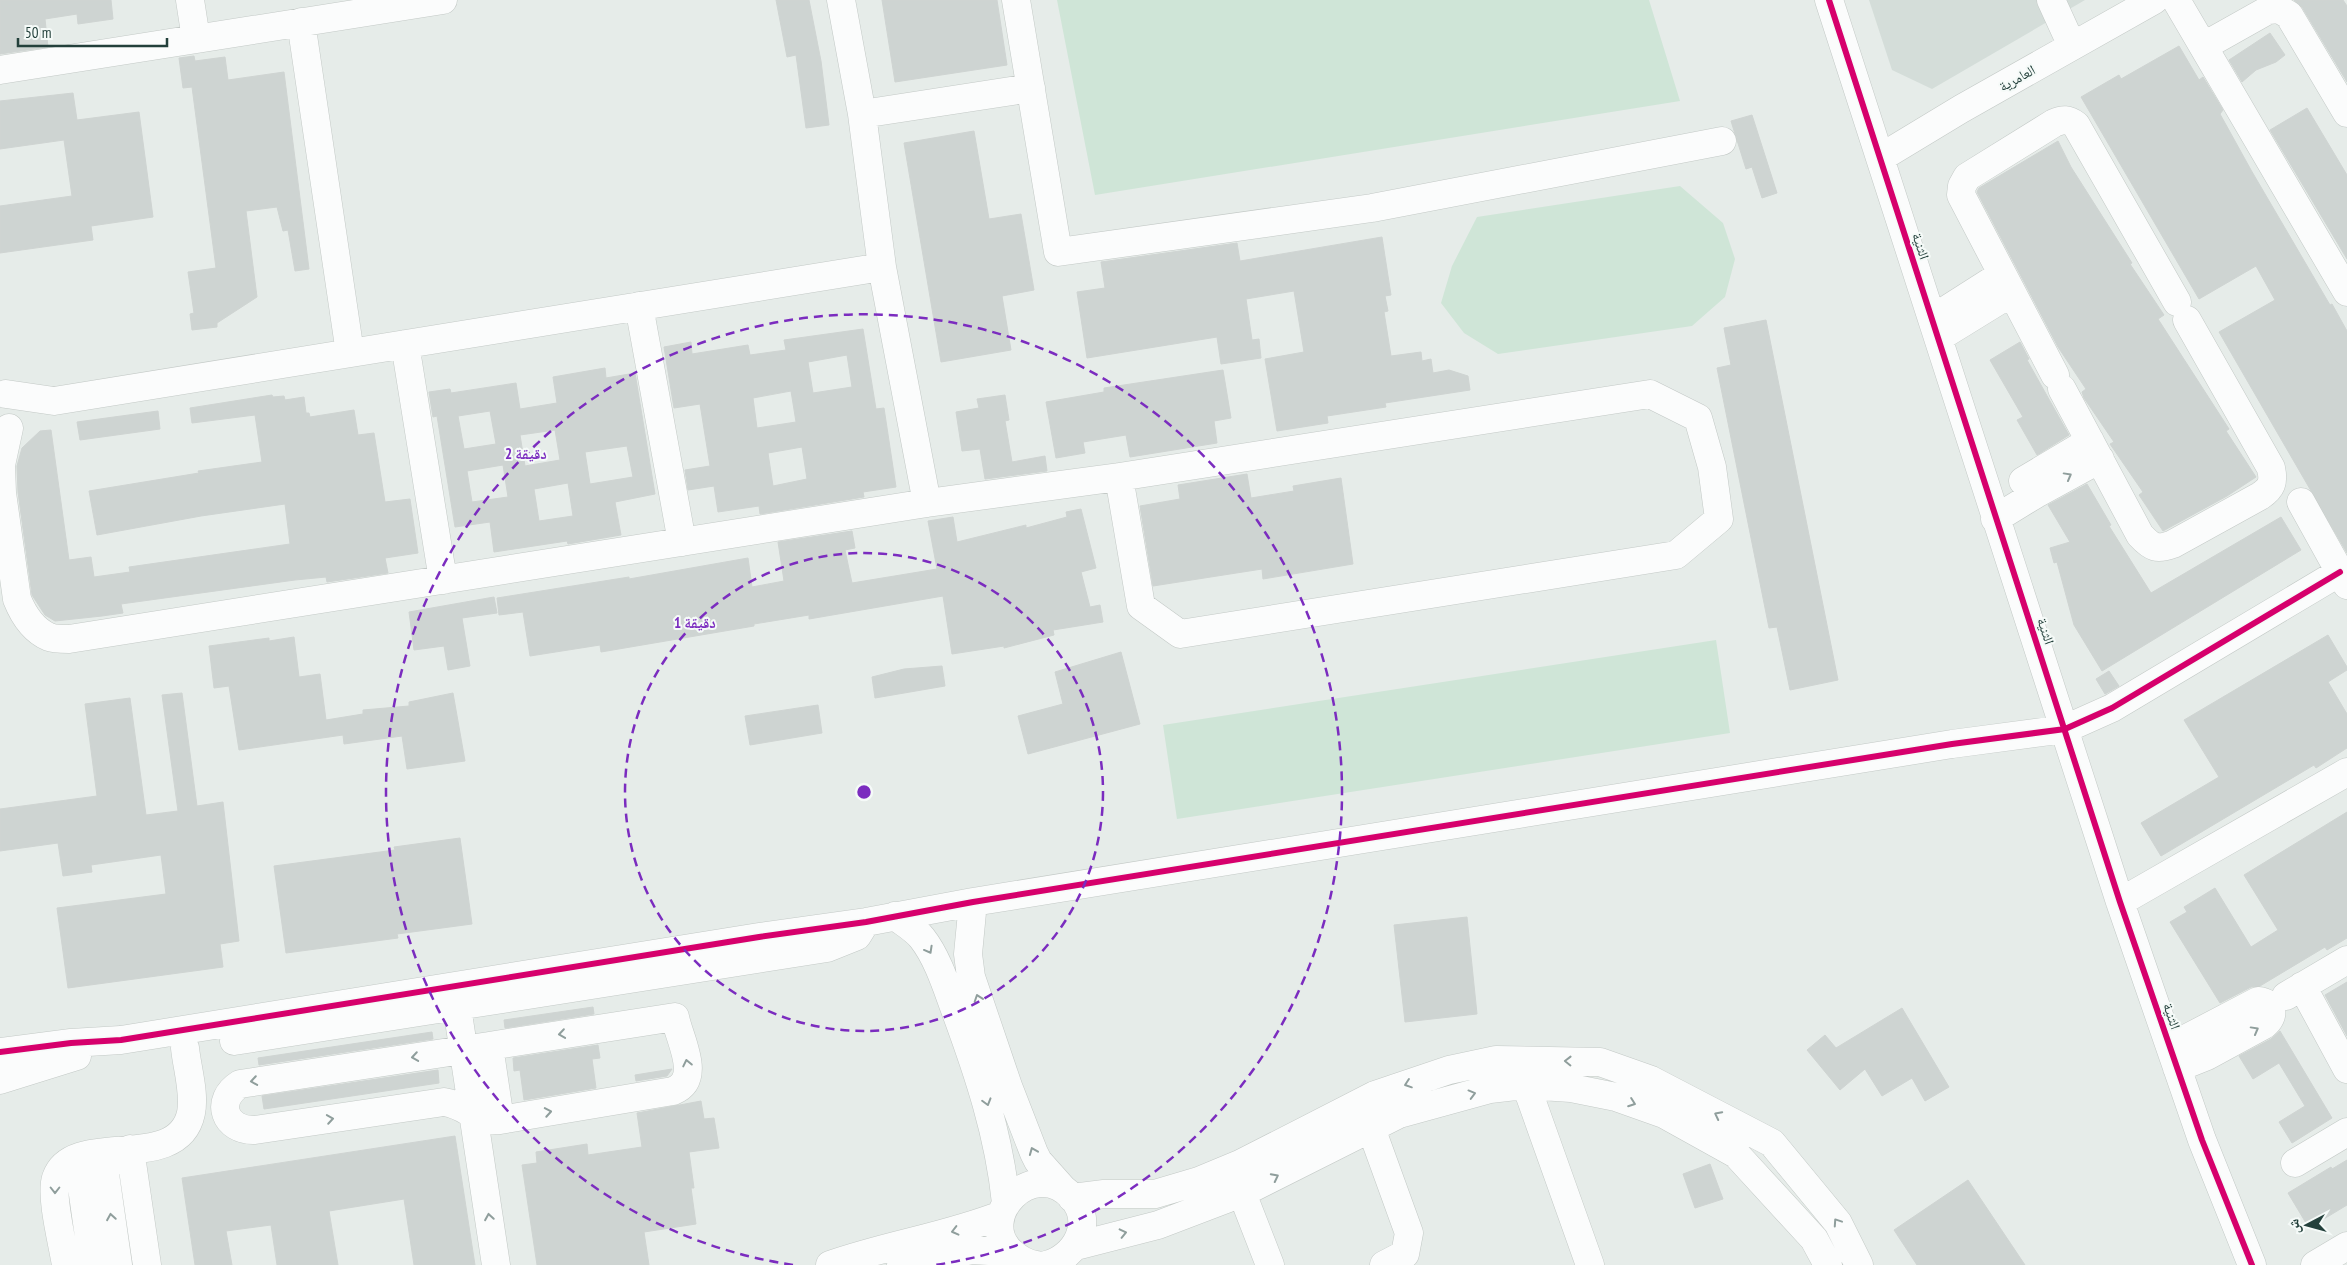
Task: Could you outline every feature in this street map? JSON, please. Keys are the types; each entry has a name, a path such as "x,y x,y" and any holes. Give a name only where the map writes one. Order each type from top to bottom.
{"street":[{"path":"190,0 196,39"},
{"path":"0,70 301,22 349,7 443,0"},
{"path":"841,0 862,114 882,267 927,503"},
{"path":"1016,0 1058,252 1381,206 1722,141"},
{"name":"الثنية","path":"1829,0 2120,902 2202,1140 2252,1265"},
{"path":"2051,0 2072,46"},
{"name":"العامرية","path":"1880,158 2154,0"},
{"path":"2176,0 2347,292"},
{"path":"2204,46 2268,10 2279,10 2290,15 2347,113"},
{"path":"301,22 350,353"},
{"path":"862,114 1031,88"},
{"path":"2061,120 2069,120 2076,125 2271,468 2274,479 2270,490 2173,544 2161,548 2149,545 2140,535 2006,284 1965,204 1961,195 1962,186 1967,177 2054,123 2061,120"},
{"path":"2,391 54,401 882,267"},
{"path":"1935,329 2006,284"},
{"path":"639,306 682,542"},
{"path":"405,344 443,580"},
{"path":"2,391 11,402 14,411 7,428 1,465 1,491 17,599 22,614 50,638 69,639 927,503 1119,477 1650,394 1698,418 1712,467 1719,518 1676,555 1180,634 1140,606 1119,477"},
{"path":"7,428 54,401"},
{"path":"1992,510 2036,494 2095,450"},
{"path":"4,1053 80,1042 121,1040 663,964 973,902 1952,744 2065,728 2112,708 2344,578 2301,502"},
{"path":"2120,902 2347,772"},
{"path":"973,902 968,954 971,977 1008,1086 1038,1161 1079,1209 1082,1221 1081,1234 1076,1246 1062,1259 1046,1265"},
{"path":"896,916 922,938 935,960 950,996 980,1076 1001,1157 1004,1209 1000,1228 1003,1240 1010,1251 1028,1262"},
{"path":"2173,1058 2207,1056 2264,1025 2270,1020 2272,1013 2270,1006 2347,960"},
{"path":"663,964 689,1071 688,1078 680,1088 488,1121 473,1115 464,1107 444,1102 245,1130 233,1125 226,1113 226,1099 234,1087 240,1084 675,1017"},
{"path":"121,1040 130,1050 144,1054 457,1007 624,970"},
{"path":"620,1026 629,1004 624,970"},
{"path":"2302,986 2347,1069"},
{"path":"457,1007 476,1047 500,1120"},
{"path":"0,1080 96,1050 121,1040"},
{"path":"476,1047 473,1115 496,1265"},
{"path":"66,1265 54,1187 59,1172 65,1164 82,1156 164,1144 181,1133 187,1124 192,1104 184,1048"},
{"path":"830,1265 863,1253 970,1227 1004,1209 1014,1193 1025,1186 1038,1183 1051,1184 1067,1193 1155,1194 1199,1181 1240,1164 1376,1095 1449,1070 1496,1060 1600,1062 1650,1080 1772,1143 1838,1222 1859,1265"},
{"path":"1076,1246 1158,1225 1242,1193 1399,1114 1490,1089 1526,1085 1571,1088 1616,1098 1664,1114 1736,1154 1814,1239 1828,1265"},
{"path":"1526,1085 1590,1265"},
{"path":"1371,1128 1409,1233 1405,1254 1384,1265"},
{"path":"2295,1163 2347,1132"},
{"path":"118,1265 105,1174 108,1161 124,1150"},
{"path":"124,1150 147,1265"},
{"path":"82,1156 81,1180 93,1265"},
{"path":"1242,1193 1269,1265"},
{"path":"2314,1265 2347,1246"},
{"path":"901,1265 972,1250 989,1251 1028,1262"}],"shaded area":[{"path":"1869,0 2085,0 1932,89 1892,70"}],"green space":[{"path":"1057,0 1649,0 1680,101 1095,195"},
{"path":"1680,186 1723,223 1735,259 1725,297 1692,326 1498,354 1464,333 1441,303 1452,266 1477,217"},
{"path":"1716,640 1730,733 1177,819 1163,725"}],"building":[{"path":"0,0 111,0 113,19 78,24 77,14 45,19 48,47 0,54"},
{"path":"776,0 809,0 821,61 829,125 806,128 796,55 787,57"},
{"path":"882,0 997,0 1007,65 895,82"},
{"path":"2294,0 2343,0 2347,6 2347,82 2302,7"},
{"path":"2270,33 2285,55 2276,62 2256,70 2242,82 2229,60"},
{"path":"2179,46 2199,80 2203,77 2223,110 2220,114 2251,170 2347,331 2347,553 2219,332 2275,300 2256,266 2199,299 2081,97 2119,75 2121,79"},
{"path":"194,56 195,61 225,57 228,80 284,72 309,269 295,271 288,230 283,231 277,207 246,211 257,297 217,323 217,327 192,330 190,314 194,313 188,272 216,268 192,87 183,88 179,58"},
{"path":"73,93 77,120 139,112 153,217 91,226 93,240 0,253 0,206 72,196 64,140 0,149 0,101"},
{"path":"2307,108 2347,175 2347,259 2270,130"},
{"path":"1752,115 1777,193 1762,198 1752,167 1746,169 1731,121"},
{"path":"974,131 989,219 1021,214 1034,290 1002,296 1011,350 941,362 904,143"},
{"path":"2058,141 2071,167 2132,263 2130,264 2164,315 2158,319 2229,429 2226,431 2256,477 2227,496 2163,531 2139,495 2143,492 2110,444 2114,442 2084,398 2082,392 2086,389 2058,347 1977,192 1979,188"},
{"path":"1382,237 1391,295 1385,296 1388,311 1384,312 1391,356 1421,352 1422,361 1431,359 1433,373 1449,370 1468,376 1470,390 1385,403 1386,407 1327,416 1328,423 1277,431 1265,359 1304,352 1294,291 1246,299 1252,340 1259,339 1261,358 1221,364 1217,337 1087,358 1077,292 1105,288 1101,262 1237,243 1240,261"},
{"path":"1766,320 1838,680 1790,690 1777,627 1769,628 1717,368 1731,365 1724,328"},
{"path":"863,329 876,409 884,408 896,487 863,492 864,497 760,514 759,506 718,512 714,486 688,490 685,470 710,466 700,404 674,408 664,347 691,342 692,354 748,345 750,355 786,350 784,340","holes":["847,355 852,387 813,393 808,362","791,391 796,422 757,428 753,398","802,447 807,479 773,486 768,453"]},
{"path":"2020,342 2029,359 2027,360 2069,435 2037,455 2017,420 2023,417 1990,360"},
{"path":"605,368 606,378 635,373 655,494 615,502 621,535 568,544 567,541 494,552 490,522 455,527 437,416 433,417 429,392 450,389 451,393 516,383 520,409 557,403 553,377","holes":["490,411 496,444 464,449 458,416","555,430 560,460 525,466 520,435","627,446 633,477 590,484 585,452","503,465 508,497 472,502 467,471","568,483 573,516 539,521 534,489"]},
{"path":"1223,370 1231,418 1214,421 1217,443 1130,457 1126,435 1083,442 1085,453 1056,458 1046,402 1104,392 1104,388"},
{"path":"272,395 273,397 284,396 285,400 304,397 306,413 309,413 310,417 354,410 358,435 374,433 385,502 410,499 418,553 385,558 388,573 327,582 326,577 295,580 121,604 123,613 102,616 55,621 45,615 32,595 18,492 17,466 22,448 40,431 51,430 69,560 91,557 94,577 130,572 129,567 290,544 285,504 201,516 97,535 89,491 199,473 198,471 262,462 255,415 192,423 190,408"},
{"path":"1005,395 1009,420 1005,421 1012,462 1045,456 1047,471 985,479 980,449 962,451 956,412 979,408 977,399"},
{"path":"158,411 160,429 80,440 77,422"},
{"path":"1247,474 1251,498 1294,491 1293,486 1341,478 1353,564 1263,579 1262,569 1153,586 1140,506 1180,499 1178,485"},
{"path":"2087,484 2111,525 2109,526 2151,593 2281,517 2301,550 2102,671 2074,625 2057,562 2054,563 2050,548 2070,542 2048,505"},
{"path":"1081,509 1096,568 1081,572 1090,607 1100,605 1103,622 1053,630 1054,635 1004,648 1004,646 952,654 943,596 809,619 809,615 754,624 754,626 601,652 600,645 530,656 523,612 499,615 497,598 629,577 629,579 748,558 752,587 784,581 778,542 852,531 855,548 845,550 852,583 937,569 928,521 953,517 957,542 1026,525 1026,528 1067,517 1066,512"},
{"path":"494,597 497,613 462,618 470,666 448,670 444,646 414,650 409,612"},
{"path":"2328,635 2347,667 2347,670 2328,682 2347,714 2347,748 2316,768 2314,765 2161,856 2141,823 2219,777 2184,720"},
{"path":"294,637 299,677 320,674 326,720 363,714 363,710 409,706 409,702 453,693 465,761 407,769 402,736 344,744 343,735 239,750 229,686 214,688 209,646 269,638 269,641"},
{"path":"1121,652 1140,724 1028,754 1018,716 1063,704 1055,672"},
{"path":"942,666 945,686 875,698 872,677 904,669"},
{"path":"2109,671 2119,686 2105,694 2096,679"},
{"path":"182,693 197,806 223,802 239,941 220,944 223,967 68,988 57,908 166,894 161,855 91,865 92,872 63,876 58,843 0,851 0,809 97,796 85,704 130,698 146,815 178,811 162,695"},
{"path":"818,705 822,733 750,745 745,716"},
{"path":"2347,812 2347,938 2327,950 2325,947 2260,986 2251,987 2220,1003 2170,922 2187,912 2184,907 2215,888 2251,947 2278,930 2244,875"},
{"path":"460,838 472,924 397,934 398,938 286,953 274,866 395,850 394,847"},
{"path":"1467,917 1477,1014 1405,1022 1394,925"},
{"path":"2347,982 2347,1036 2325,995"},
{"path":"593,1007 594,1014 505,1028 504,1020"},
{"path":"1902,1008 1949,1087 1925,1101 1912,1078 1882,1096 1865,1069 1840,1090 1807,1050 1825,1035 1836,1048"},
{"path":"2280,1031 2332,1118 2292,1143 2279,1122 2305,1106 2279,1063 2253,1079 2239,1056 2271,1039"},
{"path":"432,1032 433,1039 259,1065 258,1058"},
{"path":"598,1045 600,1058 592,1059 596,1088 524,1100 520,1070 514,1071 513,1058"},
{"path":"672,1069 667,1076 636,1081 635,1075"},
{"path":"438,1070 439,1083 264,1109 262,1096"},
{"path":"701,1101 704,1119 714,1118 719,1148 689,1152 696,1224 644,1232 649,1265 537,1265 522,1165 537,1163 536,1152 587,1144 588,1155 642,1147 637,1113"},
{"path":"455,1136 475,1265 414,1265 404,1199 329,1211 338,1265 277,1265 271,1225 226,1231 232,1265 195,1265 182,1178"},
{"path":"2347,1160 2347,1205 2309,1228 2288,1193 2331,1167 2332,1169"},
{"path":"1710,1164 1723,1199 1695,1208 1683,1174"},
{"path":"1968,1180 2025,1265 1917,1265 1894,1230"}],"cycle path":[{"path":"1829,0 2120,902 2202,1140 2252,1265"},
{"path":"0,1052 71,1043 121,1040 759,937 866,922 973,902 1952,744 2065,729 2112,708 2340,572"}]}
